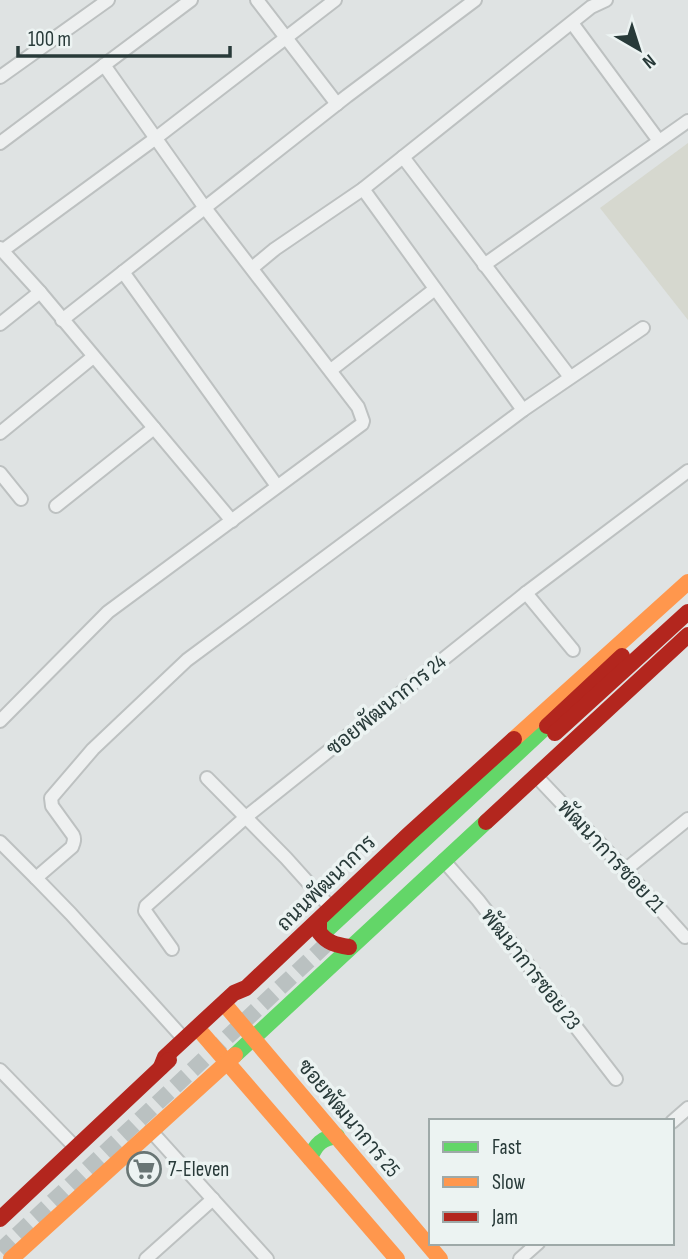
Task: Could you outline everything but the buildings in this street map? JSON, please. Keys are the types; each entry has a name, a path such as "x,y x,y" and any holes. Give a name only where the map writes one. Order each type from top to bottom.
{"main road":[{"name":"ถนนพัฒนาการ","path":"328,923 418,825 688,582"},
{"name":"ถนนพัฒนาการ","path":"328,923 688,595"},
{"name":"ถนนพัฒนาการ","path":"1,1217 161,1067 165,1058 234,993 246,988 452,826 688,612"},
{"path":"11,1259 688,635"},
{"path":"328,923 319,932 328,943 349,947"},
{"path":"161,1067 246,988"},
{"name":"ซอยพัฒนาการ 25","path":"226,1006 440,1259"},
{"path":"200,1031 397,1259"},
{"path":"310,1158 315,1146 325,1137 337,1136"}],"street":[{"path":"0,77 108,0"},
{"path":"0,143 191,0"},
{"path":"257,0 337,104"},
{"path":"232,521 1,249 156,138 335,0"},
{"path":"62,320 337,104 475,0"},
{"path":"252,268 272,251 363,189 591,7 606,0"},
{"path":"572,23 659,141"},
{"path":"0,721 108,612 363,421 358,407 205,208 104,65"},
{"path":"484,265 688,121"},
{"path":"403,157 570,377"},
{"path":"363,189 523,410"},
{"path":"123,272 277,486"},
{"path":"331,370 435,289"},
{"path":"0,324 40,292"},
{"path":"36,878 72,847 74,842 73,835 50,802 51,798 93,749 187,660 523,410 643,328"},
{"path":"0,433 93,357"},
{"path":"56,506 154,428"},
{"name":"ซอยพัฒนาการ 24","path":"172,949 145,911 145,907 246,817 526,593 688,471"},
{"path":"0,473 21,499"},
{"path":"526,593 573,650"},
{"name":"พัฒนาการซอย 21","path":"536,776 685,937"},
{"path":"207,778 286,858 328,923"},
{"path":"625,870 688,819"},
{"path":"0,842 71,914 184,1039"},
{"name":"พัฒนาการซอย 23","path":"444,860 616,1079"},
{"path":"0,1070 75,1147"},
{"path":"674,1120 688,1108"},
{"path":"151,1131 267,1259"},
{"path":"146,1259 213,1199"},
{"path":"520,1259 536,1245"}],"shaded area":[{"path":"688,143 688,320 600,208"}],"tunnel":[{"path":"0,1251 335,936"}],"traffic: fast":[{"path":"328,929 547,726"},
{"path":"235,1055 486,822"},
{"path":"310,1158 320,1142 337,1136"}],"traffic: slow":[{"path":"514,739 688,582"},
{"path":"226,1006 440,1259"},
{"path":"200,1031 397,1259"},
{"path":"11,1259 235,1055"}],"traffic: jam":[{"path":"555,733 688,612"},
{"path":"486,822 688,635"},
{"path":"547,726 622,656"},
{"path":"161,1067 165,1057 234,993 246,988 514,739"},
{"path":"319,921 319,932 325,939 349,947"},
{"path":"0,1219 169,1060"}],"place":[{"name":"7-Eleven","path":"144,1169"}]}
